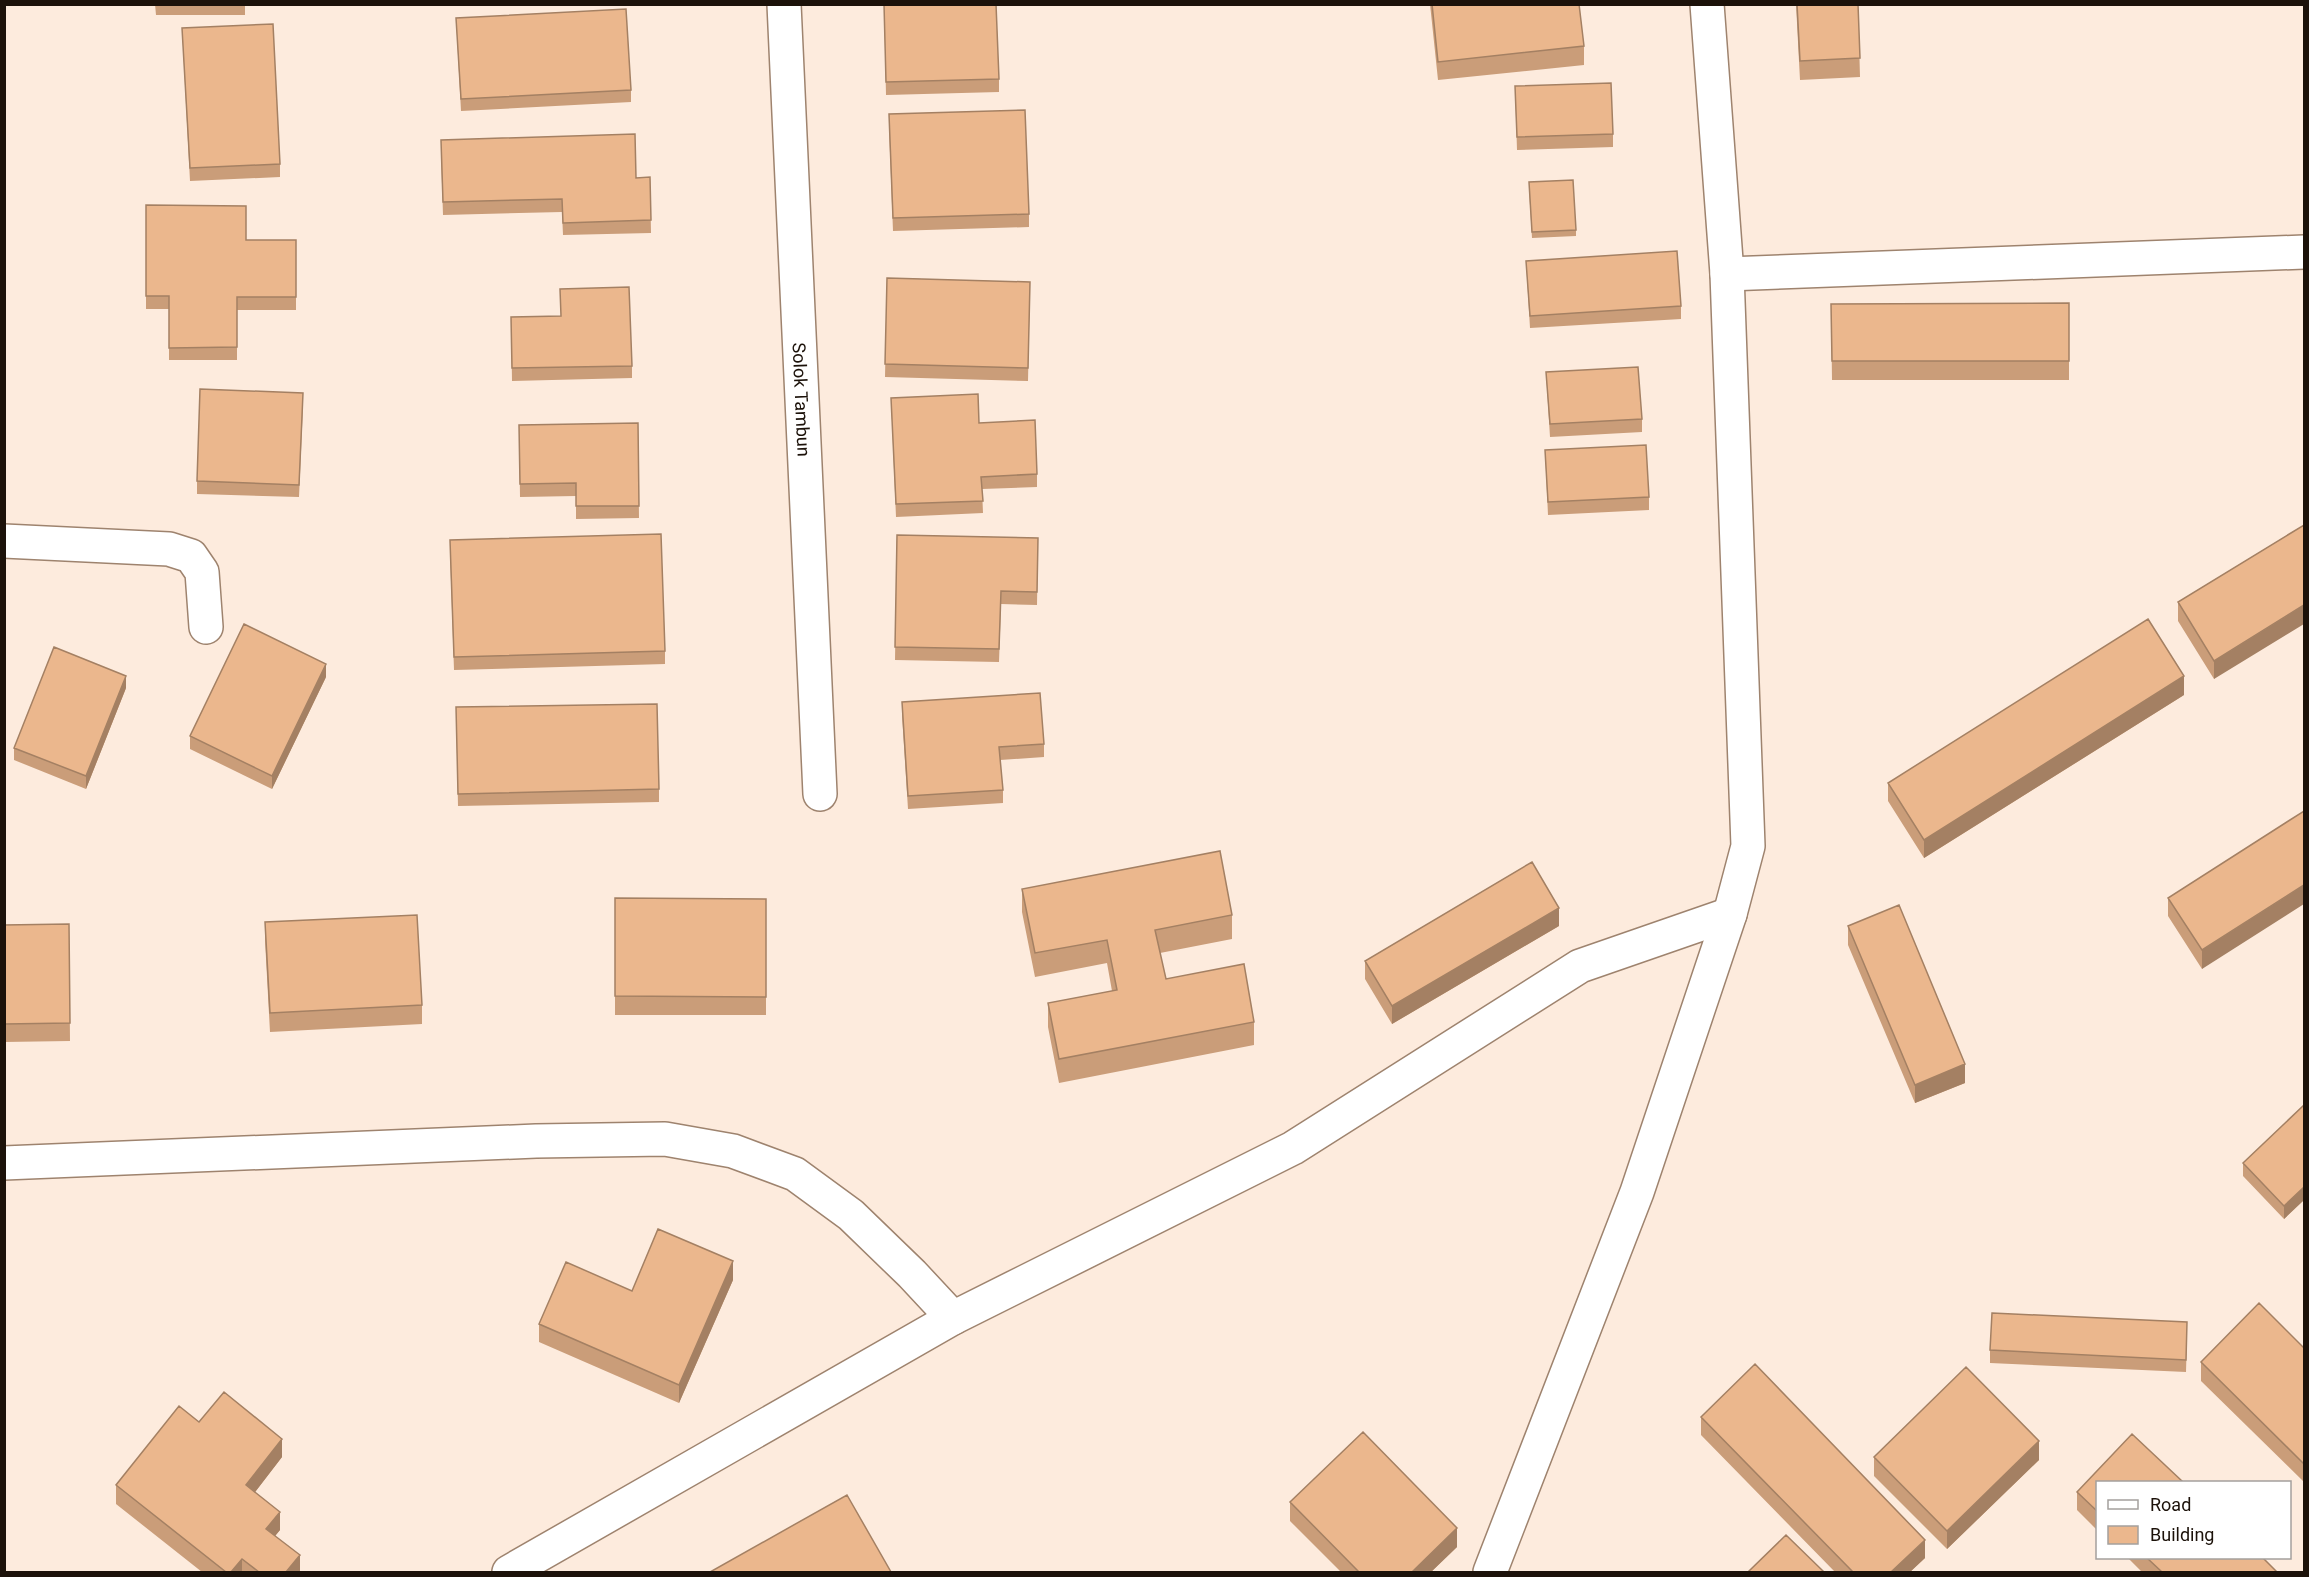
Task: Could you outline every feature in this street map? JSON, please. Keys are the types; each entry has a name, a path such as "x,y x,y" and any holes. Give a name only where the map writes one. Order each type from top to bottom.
{"street":[{"name":"Solok Tambun","path":"784,4 820,794"},
{"path":"1490,1572 1637,1192 1730,914 1748,846 1727,274 1707,4"},
{"path":"1727,274 2304,252"},
{"path":"4,541 169,549 191,556 202,572 206,627"},
{"path":"509,1572 953,1318 1293,1148 1580,966 1730,914"},
{"path":"4,1163 537,1141 665,1139 733,1151 795,1174 851,1215 912,1274 953,1318"}],"building":[{"path":"884,4 996,4 999,79 886,82"},
{"path":"1432,4 1579,4 1584,46 1438,62"},
{"path":"1797,4 1858,4 1860,58 1800,61"},
{"path":"626,9 631,90 461,99 456,18"},
{"path":"273,24 280,164 190,168 182,28"},
{"path":"1611,83 1613,134 1517,137 1515,86"},
{"path":"1025,110 1029,214 893,218 889,114"},
{"path":"635,134 636,178 650,177 651,220 563,223 562,199 443,202 441,140"},
{"path":"1573,180 1576,230 1532,232 1529,182"},
{"path":"146,205 246,206 246,240 296,240 296,297 237,297 237,347 169,348 169,296 146,296"},
{"path":"1677,251 1681,306 1530,316 1526,261"},
{"path":"887,278 1030,282 1028,368 885,364"},
{"path":"629,287 632,366 512,368 511,317 561,316 560,289"},
{"path":"2069,303 2069,361 1832,361 1831,304"},
{"path":"1638,367 1642,419 1550,424 1546,372"},
{"path":"200,389 303,393 299,485 197,481"},
{"path":"978,394 979,423 1035,420 1037,474 981,477 983,501 896,504 891,398"},
{"path":"638,423 639,506 576,506 576,483 520,484 519,425"},
{"path":"1646,445 1649,497 1548,502 1545,450"},
{"path":"2304,525 2304,605 2214,661 2178,602"},
{"path":"661,534 665,651 454,657 450,540"},
{"path":"897,535 1038,538 1037,592 1001,591 999,649 895,647"},
{"path":"2148,619 2184,676 1924,840 1888,783"},
{"path":"244,624 326,664 272,776 190,736"},
{"path":"54,647 126,676 86,776 14,748"},
{"path":"1040,693 1044,744 999,747 1003,790 908,796 902,702"},
{"path":"657,704 659,789 458,794 456,707"},
{"path":"2304,811 2304,885 2202,950 2168,898"},
{"path":"1220,851 1232,915 1155,930 1166,979 1244,964 1254,1022 1059,1059 1048,1003 1117,990 1107,940 1035,953 1022,889"},
{"path":"1532,862 1559,908 1392,1006 1365,961"},
{"path":"615,898 766,899 766,997 615,996"},
{"path":"1899,905 1965,1064 1915,1085 1848,926"},
{"path":"417,915 422,1005 270,1013 265,922"},
{"path":"69,924 70,1023 4,1024 4,925"},
{"path":"2304,1105 2304,1187 2284,1206 2243,1163"},
{"path":"658,1229 733,1261 679,1385 539,1324 566,1262 632,1291"},
{"path":"2259,1303 2304,1348 2304,1464 2201,1362"},
{"path":"1992,1313 2187,1322 2186,1360 1990,1350"},
{"path":"1755,1364 1925,1540 1891,1572 1853,1572 1701,1417"},
{"path":"1966,1367 2039,1441 1947,1531 1874,1457"},
{"path":"224,1392 282,1439 246,1485 280,1512 266,1529 300,1555 286,1572 259,1572 242,1559 231,1572 226,1572 116,1485 179,1406 199,1422"},
{"path":"1363,1432 1457,1528 1412,1572 1359,1572 1290,1502"},
{"path":"2132,1434 2182,1481 2096,1481 2096,1510 2077,1492"},
{"path":"847,1495 891,1572 710,1572"},
{"path":"1786,1535 1824,1572 1748,1572"},
{"path":"2148,1559 2264,1559 2277,1572 2162,1572"}]}
